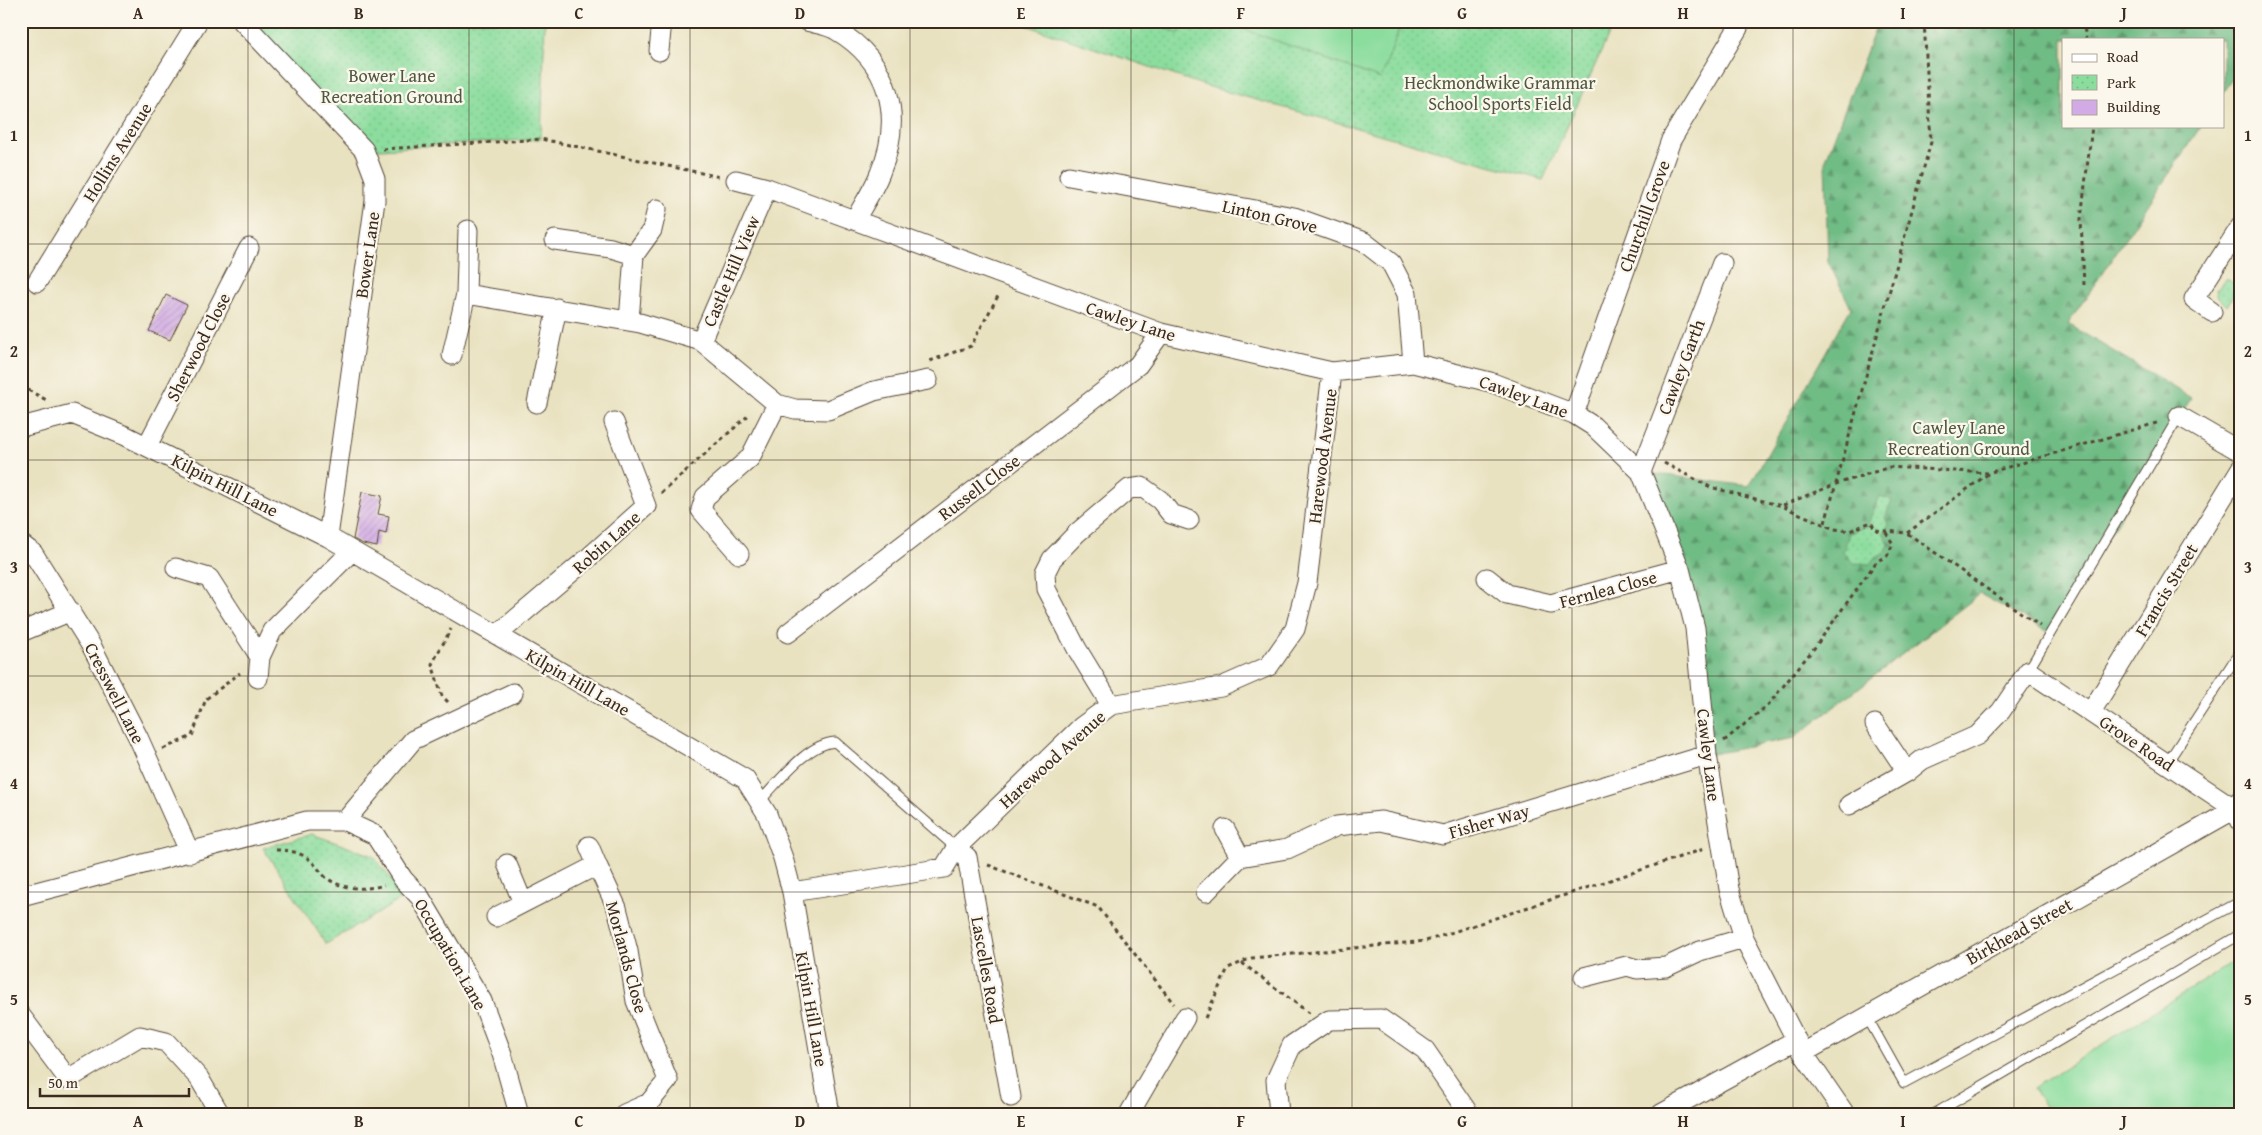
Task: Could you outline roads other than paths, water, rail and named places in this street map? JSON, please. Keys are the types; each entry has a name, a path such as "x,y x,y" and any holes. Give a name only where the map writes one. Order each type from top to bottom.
{"street":[{"name":"Hollins Avenue","path":"37,282 198,21"},
{"name":"Bower Lane","path":"242,21 364,150 375,179 375,201 328,537"},
{"path":"659,51 662,21"},
{"path":"807,21 835,29 866,52 886,82 892,110 889,143 880,172 855,220"},
{"name":"Churchill Grove","path":"1574,414 1671,140 1738,28"},
{"name":"Linton Grove","path":"1069,176 1294,218 1364,242 1391,263 1407,294 1412,363"},
{"name":"Cawley Lane","path":"736,180 767,188 1161,332 1332,372 1412,363 1490,382 1574,414 1593,426 1641,472 1680,569 1695,628 1708,755 1729,889 1744,938 1800,1046 1845,1114"},
{"name":"Castle Hill View","path":"466,294 629,321 701,341 767,188"},
{"path":"629,321 634,255 652,230 657,209"},
{"path":"2212,312 2194,299 2234,249 2241,226"},
{"path":"452,355 466,294 468,230"},
{"path":"555,240 611,248 634,255"},
{"name":"Sherwood Close","path":"147,446 248,248"},
{"name":"Cawley Garth","path":"1641,472 1722,262"},
{"path":"537,403 557,308"},
{"name":"Russell Close","path":"788,633 1138,365 1161,332"},
{"path":"701,341 773,401 795,409 828,410 927,372"},
{"name":"Harewood Avenue","path":"792,892 944,868 1081,727 1111,705 1221,687 1270,666 1295,629 1307,583 1332,372"},
{"path":"739,554 701,510 705,496 750,458 773,401"},
{"name":"Kilpin Hill Lane","path":"28,425 72,414 147,446 328,537 745,779 767,814 783,858 792,892 830,1114"},
{"path":"2180,416 2241,452"},
{"name":"Robin Lane","path":"497,635 646,506 614,422"},
{"name":"Francis Street","path":"2091,712 2241,468"},
{"path":"1111,705 1077,649 1046,589 1045,573 1052,559 1077,533 1129,489 1142,486 1160,500 1171,514 1189,520"},
{"name":"Cresswell Lane","path":"21,544 33,553 96,655 147,756 190,853"},
{"path":"258,678 260,657 272,631 352,551"},
{"path":"176,568 209,578 260,657"},
{"name":"Fernlea Close","path":"1487,578 1503,601 1551,604 1680,569"},
{"path":"21,632 71,612"},
{"path":"1850,806 1907,772 1922,760 1978,735 2001,711 2028,671"},
{"name":"Grove Road","path":"2028,671 2239,810"},
{"path":"345,821 413,740 513,692"},
{"path":"1875,724 1907,772"},
{"name":"Fisher Way","path":"1240,858 1287,849 1337,826 1380,821 1443,835 1708,755"},
{"name":"Birkhead Street","path":"1661,1114 1800,1046 1868,1016 2239,810"},
{"name":"Occupation Lane","path":"21,896 306,822 345,821 375,836 403,879 420,897 482,1001 502,1054 519,1114"},
{"path":"1206,892 1240,858 1225,829"},
{"name":"Morlands Close","path":"589,846 618,908 628,951 636,1001 668,1080 649,1102 624,1114"},
{"name":"Lascelles Road","path":"961,852 1010,1097"},
{"path":"507,864 523,903"},
{"path":"496,917 597,864"},
{"path":"1584,977 1627,966 1637,969 1666,967 1700,951 1744,938"},
{"path":"21,1016 68,1079 140,1036 166,1042 199,1078 220,1114"},
{"path":"1129,1114 1185,1018"},
{"path":"1279,1114 1276,1080 1292,1045 1329,1020 1381,1019 1425,1050 1469,1114"}],"lane":[{"path":"2028,671 2180,416"},
{"path":"2167,763 2241,650"},
{"path":"759,802 810,751 824,743 835,742 961,852"},
{"path":"1868,1016 1904,1083 2241,901"},
{"path":"1934,1114 2241,934"}],"park label":[{"name":"Bower Lane Recreation Ground","path":"392,85"},
{"name":"Heckmondwike Grammar School Sports Field","path":"1500,92"},
{"name":"Cawley Lane Recreation Ground","path":"1959,437"}]}
